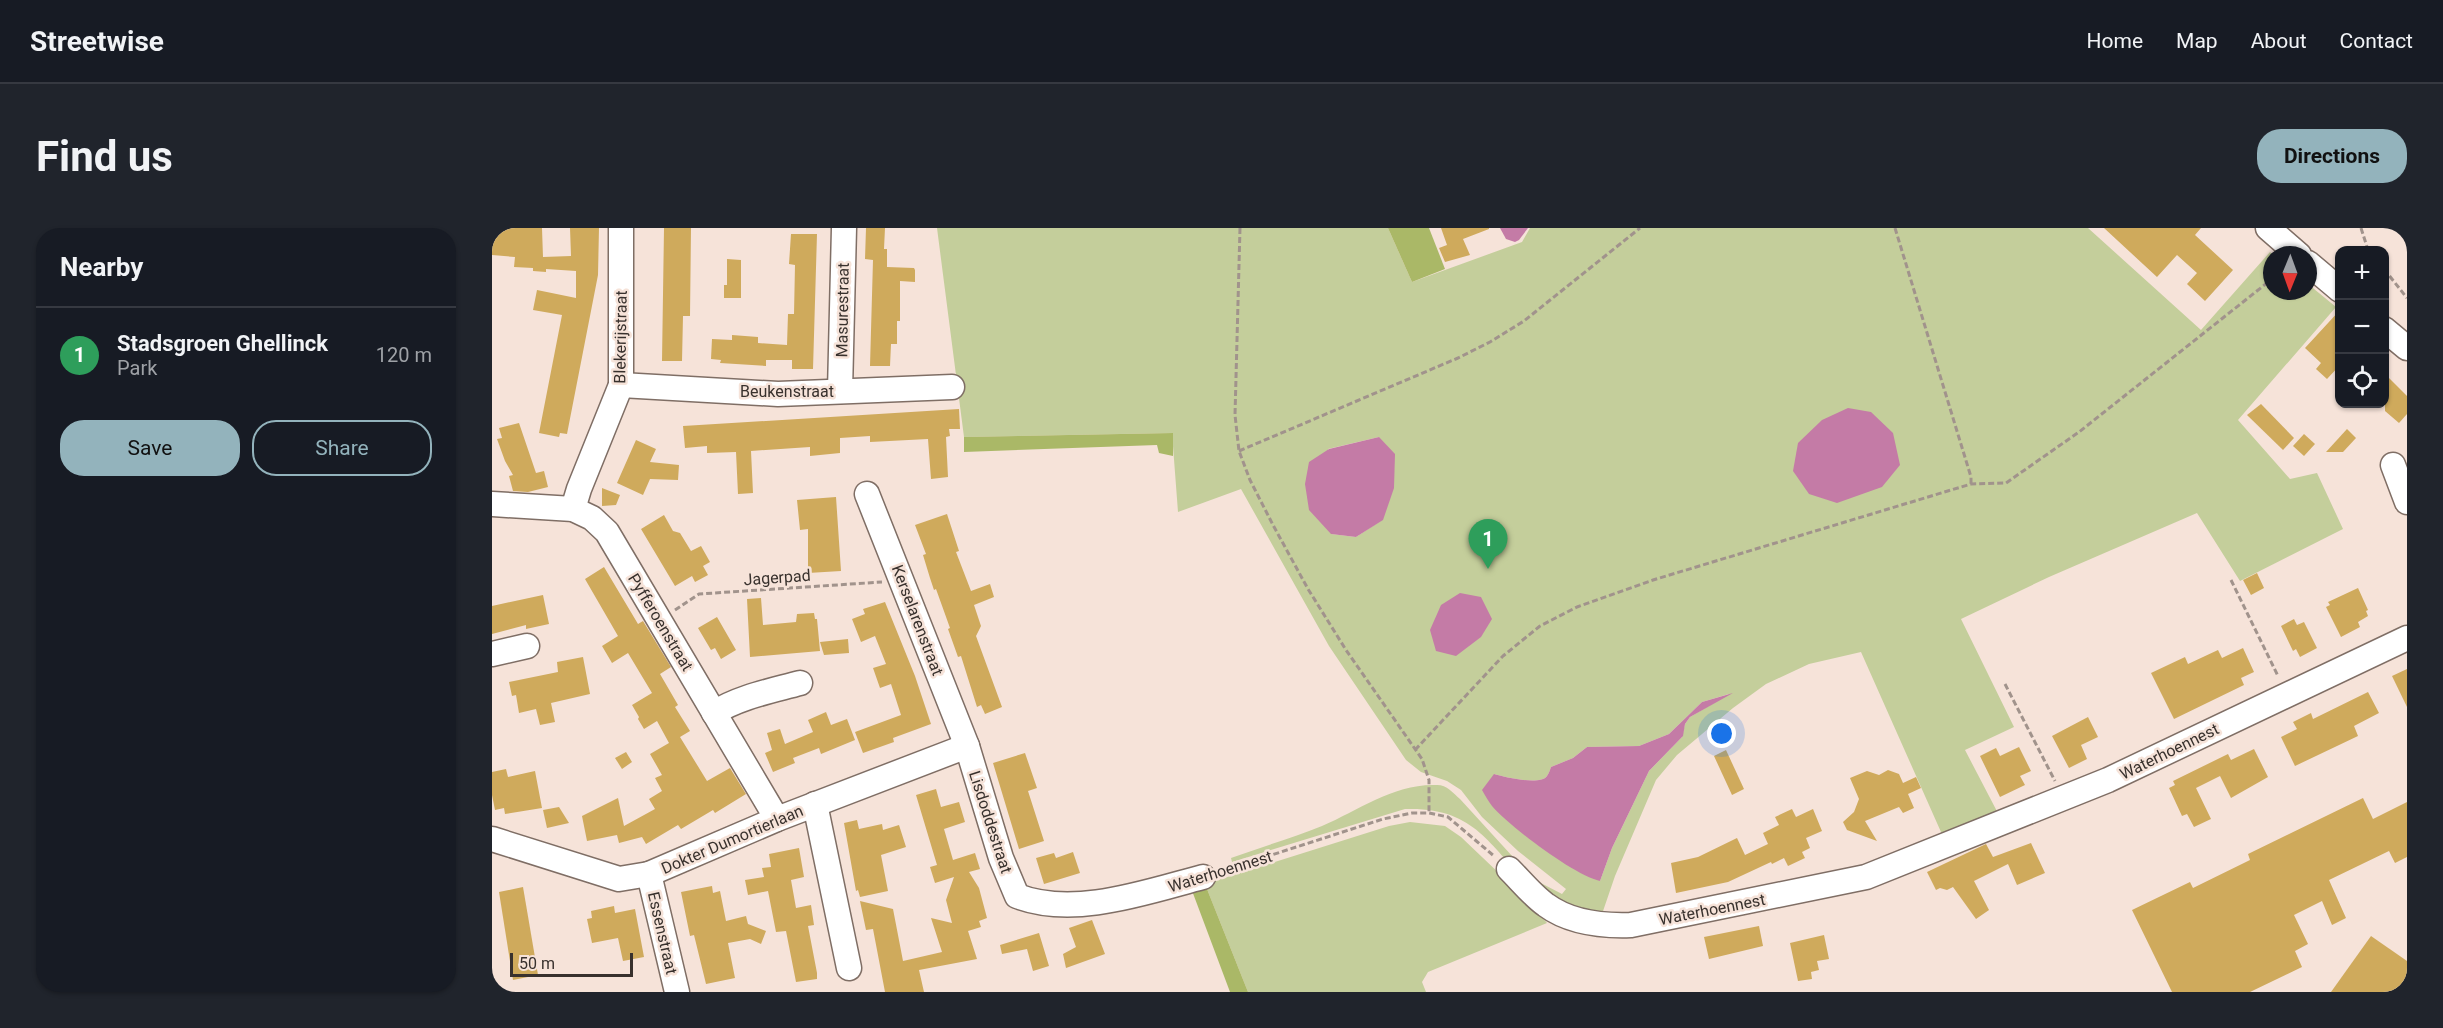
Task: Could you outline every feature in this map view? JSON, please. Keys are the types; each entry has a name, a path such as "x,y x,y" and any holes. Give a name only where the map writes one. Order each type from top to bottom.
{"street":[{"name":"Blekerijstraat","path":"573,509 621,385 621,228"},
{"name":"Masurestraat","path":"840,391 844,228"},
{"path":"2268,228 2288,246"},
{"path":"2317,271 2335,286"},
{"path":"2389,332 2407,348"},
{"name":"Beukenstraat","path":"621,385 778,394 952,387"},
{"path":"2393,465 2407,502"},
{"name":"Kerselarenstraat","path":"867,494 967,746"},
{"name":"Pyfferoenstraat","path":"492,504 573,509 592,518 607,532 777,819"},
{"name":"Waterhoennest","path":"1509,869 1546,906 1586,921 1608,926 1631,925 1866,877 2108,780 2407,638"},
{"path":"492,654 527,646"},
{"path":"714,713 757,695 800,683"},
{"name":"Dokter Dumortierlaan","path":"492,839 620,879 649,874 777,819 967,746"},
{"name":"Lisdoddestraat","path":"967,746 1001,858 1017,897"},
{"path":"815,804 849,968"},
{"name":"Essenstraat","path":"649,874 676,992"},
{"name":"Waterhoennest","path":"1017,897 1034,903 1064,904 1115,900 1203,877"}],"path":[{"path":"1240,228 1235,415 1239,452 1264,507 1308,589 1427,771 1429,813"},
{"path":"1239,452 1458,358 1490,342 1524,321 1640,228"},
{"path":"1895,228 1971,484"},
{"path":"2361,228 2367,246"},
{"path":"2389,275 2407,298"},
{"path":"1415,750 1503,656 1540,626 1578,607 1653,580 1971,484 2006,483 2079,432 2263,286"},
{"name":"Jagerpad","path":"660,620 699,594 903,580"},
{"path":"2231,580 2287,694"},
{"path":"2005,684 2064,798"},
{"name":"Waterhoennest","path":"1203,877 1383,819 1412,813 1429,813 1448,817 1509,869"}],"green space":[{"path":"937,228 1388,228 1412,282 1522,242 1530,228 2088,228 2201,330 2263,260 2263,300 2317,300 2317,291 2335,308 2238,420 2290,479 2317,473 2343,529 2240,581 2197,513 2049,577 1961,619 2014,727 1965,750 2001,819 1945,841 1861,652 1809,664 1766,684 1733,708 1677,755 1656,780 1615,876 1602,914 1570,907 1553,900 1516,871 1473,827 1455,817 1433,811 1405,809 1232,862 1231,858 1322,826 1392,793 1407,788 1441,785 1460,799 1533,879 1562,894 1566,889 1518,851 1482,817 1461,790 1447,781 1421,772 1406,760 1329,646 1241,489 1178,512 1172,433 964,437","holes":["1379,437 1382,520 1356,537 1331,534 1328,449","1729,694 1690,717 1685,724 1682,737 1649,771 1612,848 1600,881 1494,774 1522,780 1543,779 1551,767 1573,758 1587,747 1639,746 1669,734 1702,702"]},
{"path":"1388,228 1429,228 1445,269 1412,282"},
{"path":"1173,433 1173,456 1159,453 1157,445 964,452 964,437"},
{"path":"1410,822 1445,826 1461,837 1524,897 1547,923 1428,972 1422,982 1426,992 1248,992 1205,884 1389,826"},
{"path":"1205,884 1248,992 1230,992 1191,888"}],"shaded area":[{"path":"1500,228 1528,228 1515,242 1506,239"},
{"path":"1848,408 1871,412 1893,433 1900,465 1882,487 1837,503 1809,494 1793,471 1798,443 1822,420"},
{"path":"1379,437 1395,454 1394,488 1383,520 1356,537 1331,534 1309,510 1305,484 1309,462 1329,449"},
{"path":"1460,593 1481,597 1492,619 1481,637 1456,656 1436,651 1430,630 1441,605"},
{"path":"1733,693 1690,717 1685,724 1683,736 1649,771 1612,848 1600,881 1575,870 1527,837 1500,815 1482,790 1494,774 1522,780 1543,779 1551,767 1573,758 1587,747 1639,746 1669,734 1702,702"}],"building":[{"path":"492,228 542,228 543,257 571,256 570,228 599,228 598,275 567,434 560,433 559,437 539,433 562,315 533,310 537,290 576,298 576,271 546,269 546,272 533,271 533,268 514,267 515,257 492,255"},
{"path":"664,228 691,228 690,316 683,316 682,361 662,361"},
{"path":"866,228 885,228 884,249 887,249 887,267 914,268 915,270 915,282 900,281 900,321 897,321 897,344 891,344 890,366 870,366 873,260 865,259"},
{"path":"1441,228 1489,229 1463,239 1470,255 1445,262 1439,248 1447,245"},
{"path":"2104,228 2201,228 2195,235 2233,270 2205,301 2187,284 2197,273 2177,255 2157,277"},
{"path":"791,234 817,234 813,369 792,369 792,360 766,360 766,366 720,363 721,360 711,359 712,339 732,340 732,335 758,337 758,343 787,345 788,314 794,314 795,265 789,264"},
{"path":"727,259 741,260 741,298 724,298 724,285 727,285"},
{"path":"2335,315 2335,370 2327,379 2316,369 2321,363 2305,348"},
{"path":"2389,378 2407,396 2407,414 2399,423 2385,411 2385,408 2389,408"},
{"path":"2261,404 2294,438 2283,450 2247,415"},
{"path":"959,409 960,429 949,429 950,436 946,437 948,477 931,479 928,439 870,442 870,436 840,438 840,453 810,456 810,447 751,451 753,493 738,494 736,452 707,453 707,446 685,448 683,426"},
{"path":"519,423 536,473 544,471 548,487 528,492 513,491 509,476 513,475 497,439 502,438 499,428"},
{"path":"2347,429 2356,438 2343,452 2326,452"},
{"path":"2304,434 2315,444 2304,456 2293,446"},
{"path":"636,440 656,449 650,462 679,465 678,480 650,479 643,495 617,483"},
{"path":"602,488 620,495 616,505 602,506"},
{"path":"836,497 841,571 808,573 808,529 800,530 797,500"},
{"path":"947,514 959,551 956,552 971,591 990,584 994,597 974,605 981,626 976,636 1002,707 985,714 981,705 977,707 961,656 958,657 948,629 950,628 930,578 923,555 926,554 915,525"},
{"path":"664,515 673,531 680,533 691,551 701,546 710,562 703,566 708,575 695,582 692,576 675,586 641,529"},
{"path":"604,567 638,624 643,621 671,667 660,674 678,705 675,707 690,731 680,737 707,781 730,768 746,794 715,813 713,810 681,829 678,825 646,844 642,837 619,843 617,835 587,841 582,816 618,798 624,826 655,809 649,799 662,791 655,778 662,775 650,754 669,743 657,721 644,729 638,719 632,705 652,693 628,653 612,663 602,646 618,636 585,579"},
{"path":"2257,573 2264,588 2251,595 2243,580"},
{"path":"2358,588 2368,610 2366,611 2368,616 2358,622 2360,627 2341,637 2326,607 2330,605 2328,602"},
{"path":"543,595 549,624 526,629 526,625 492,634 492,606"},
{"path":"761,598 763,625 796,622 797,614 814,613 817,619 820,651 750,657 747,599"},
{"path":"885,602 915,676 931,724 893,738 894,742 863,753 855,732 901,715 891,684 880,688 873,668 886,664 875,636 861,642 852,619 865,614 863,609"},
{"path":"717,617 736,650 721,659 715,648 711,650 698,628"},
{"path":"2294,619 2297,625 2304,622 2317,648 2300,657 2296,649 2293,651 2281,626"},
{"path":"848,639 849,653 824,655 820,642"},
{"path":"2243,648 2254,672 2241,678 2244,685 2174,719 2151,673 2185,657 2188,664 2218,650 2222,658"},
{"path":"583,657 590,694 551,703 555,722 540,725 536,709 519,713 516,695 512,696 509,682 558,672 557,662"},
{"path":"2407,669 2407,707 2392,676"},
{"path":"2368,692 2379,713 2354,726 2358,736 2295,766 2281,737 2297,729 2293,722 2311,713 2313,719"},
{"path":"826,712 831,725 847,719 855,740 821,754 819,748 793,758 795,763 773,772 765,753 772,750 767,733 780,729 785,744 813,732 808,720"},
{"path":"2088,717 2098,737 2081,745 2087,759 2069,768 2052,736"},
{"path":"2019,747 2031,771 2020,776 2025,785 2000,797 1980,756 1996,748 2000,756"},
{"path":"2254,749 2268,777 2231,798 2220,776 2196,788 2211,819 2194,827 2187,814 2182,816 2169,788 2175,785 2173,781 2228,754 2231,760"},
{"path":"1726,750 1744,789 1732,795 1714,756"},
{"path":"626,752 632,762 622,769 615,758"},
{"path":"1025,753 1037,788 1028,791 1044,841 1019,849 993,763"},
{"path":"506,769 508,777 535,771 542,808 505,814 504,808 495,810 492,795 492,772"},
{"path":"1888,770 1899,774 1903,783 1916,777 1921,788 1908,794 1914,808 1903,813 1899,807 1865,821 1877,841 1847,830 1843,822 1854,812 1859,799 1850,778 1867,771 1879,775"},
{"path":"936,789 941,807 959,802 965,822 944,829 953,860 975,853 980,869 969,872 979,888 987,918 979,921 981,927 968,931 977,959 919,970 924,992 885,992 873,929 866,930 860,901 893,909 903,961 942,952 931,918 952,923 946,900 954,877 935,883 930,867 937,865 916,795"},
{"path":"2363,798 2373,819 2407,802 2407,857 2395,863 2389,851 2329,880 2346,918 2332,925 2322,901 2294,915 2308,944 2295,951 2302,967 2250,992 2172,992 2132,910 2190,882 2193,888 2250,860 2248,854"},
{"path":"559,807 569,823 547,828 543,810"},
{"path":"1792,809 1796,817 1813,809 1822,831 1806,838 1810,848 1802,852 1805,858 1788,866 1784,858 1728,882 1676,893 1671,863 1698,857 1737,838 1745,855 1768,844 1763,833 1779,825 1775,817"},
{"path":"857,820 859,829 882,824 883,830 899,825 906,847 881,855 888,891 860,897 858,890 856,891 844,823"},
{"path":"2031,843 2045,873 2017,885 2008,864 1974,881 1989,910 1976,919 1953,887 1947,890 1940,888 1936,890 1927,872 1986,844 1993,857"},
{"path":"799,848 804,877 791,880 796,908 811,905 814,925 808,926 817,979 796,982 786,931 776,932 768,891 748,895 745,880 764,877 762,868 771,867 769,854"},
{"path":"1073,852 1080,873 1044,884 1036,858 1054,853 1056,858"},
{"path":"712,886 713,893 720,891 726,921 746,916 748,924 766,931 761,944 750,939 728,943 735,978 706,984 694,935 690,936 681,892"},
{"path":"523,887 538,975 513,980 499,892"},
{"path":"614,906 615,913 635,909 644,957 623,961 618,938 592,943 587,919 592,918 591,911"},
{"path":"1092,920 1105,954 1066,968 1063,954 1076,947 1069,928"},
{"path":"1759,926 1763,946 1709,959 1704,937"},
{"path":"1039,933 1049,966 1033,971 1027,949 1002,954 1000,945"},
{"path":"1824,935 1829,959 1817,961 1819,970 1811,972 1812,979 1798,981 1790,943"},
{"path":"2371,936 2407,961 2407,992 2331,992"}],"place":[{"name":"Stadsgroen Ghellinck","path":"1488,569"}]}
